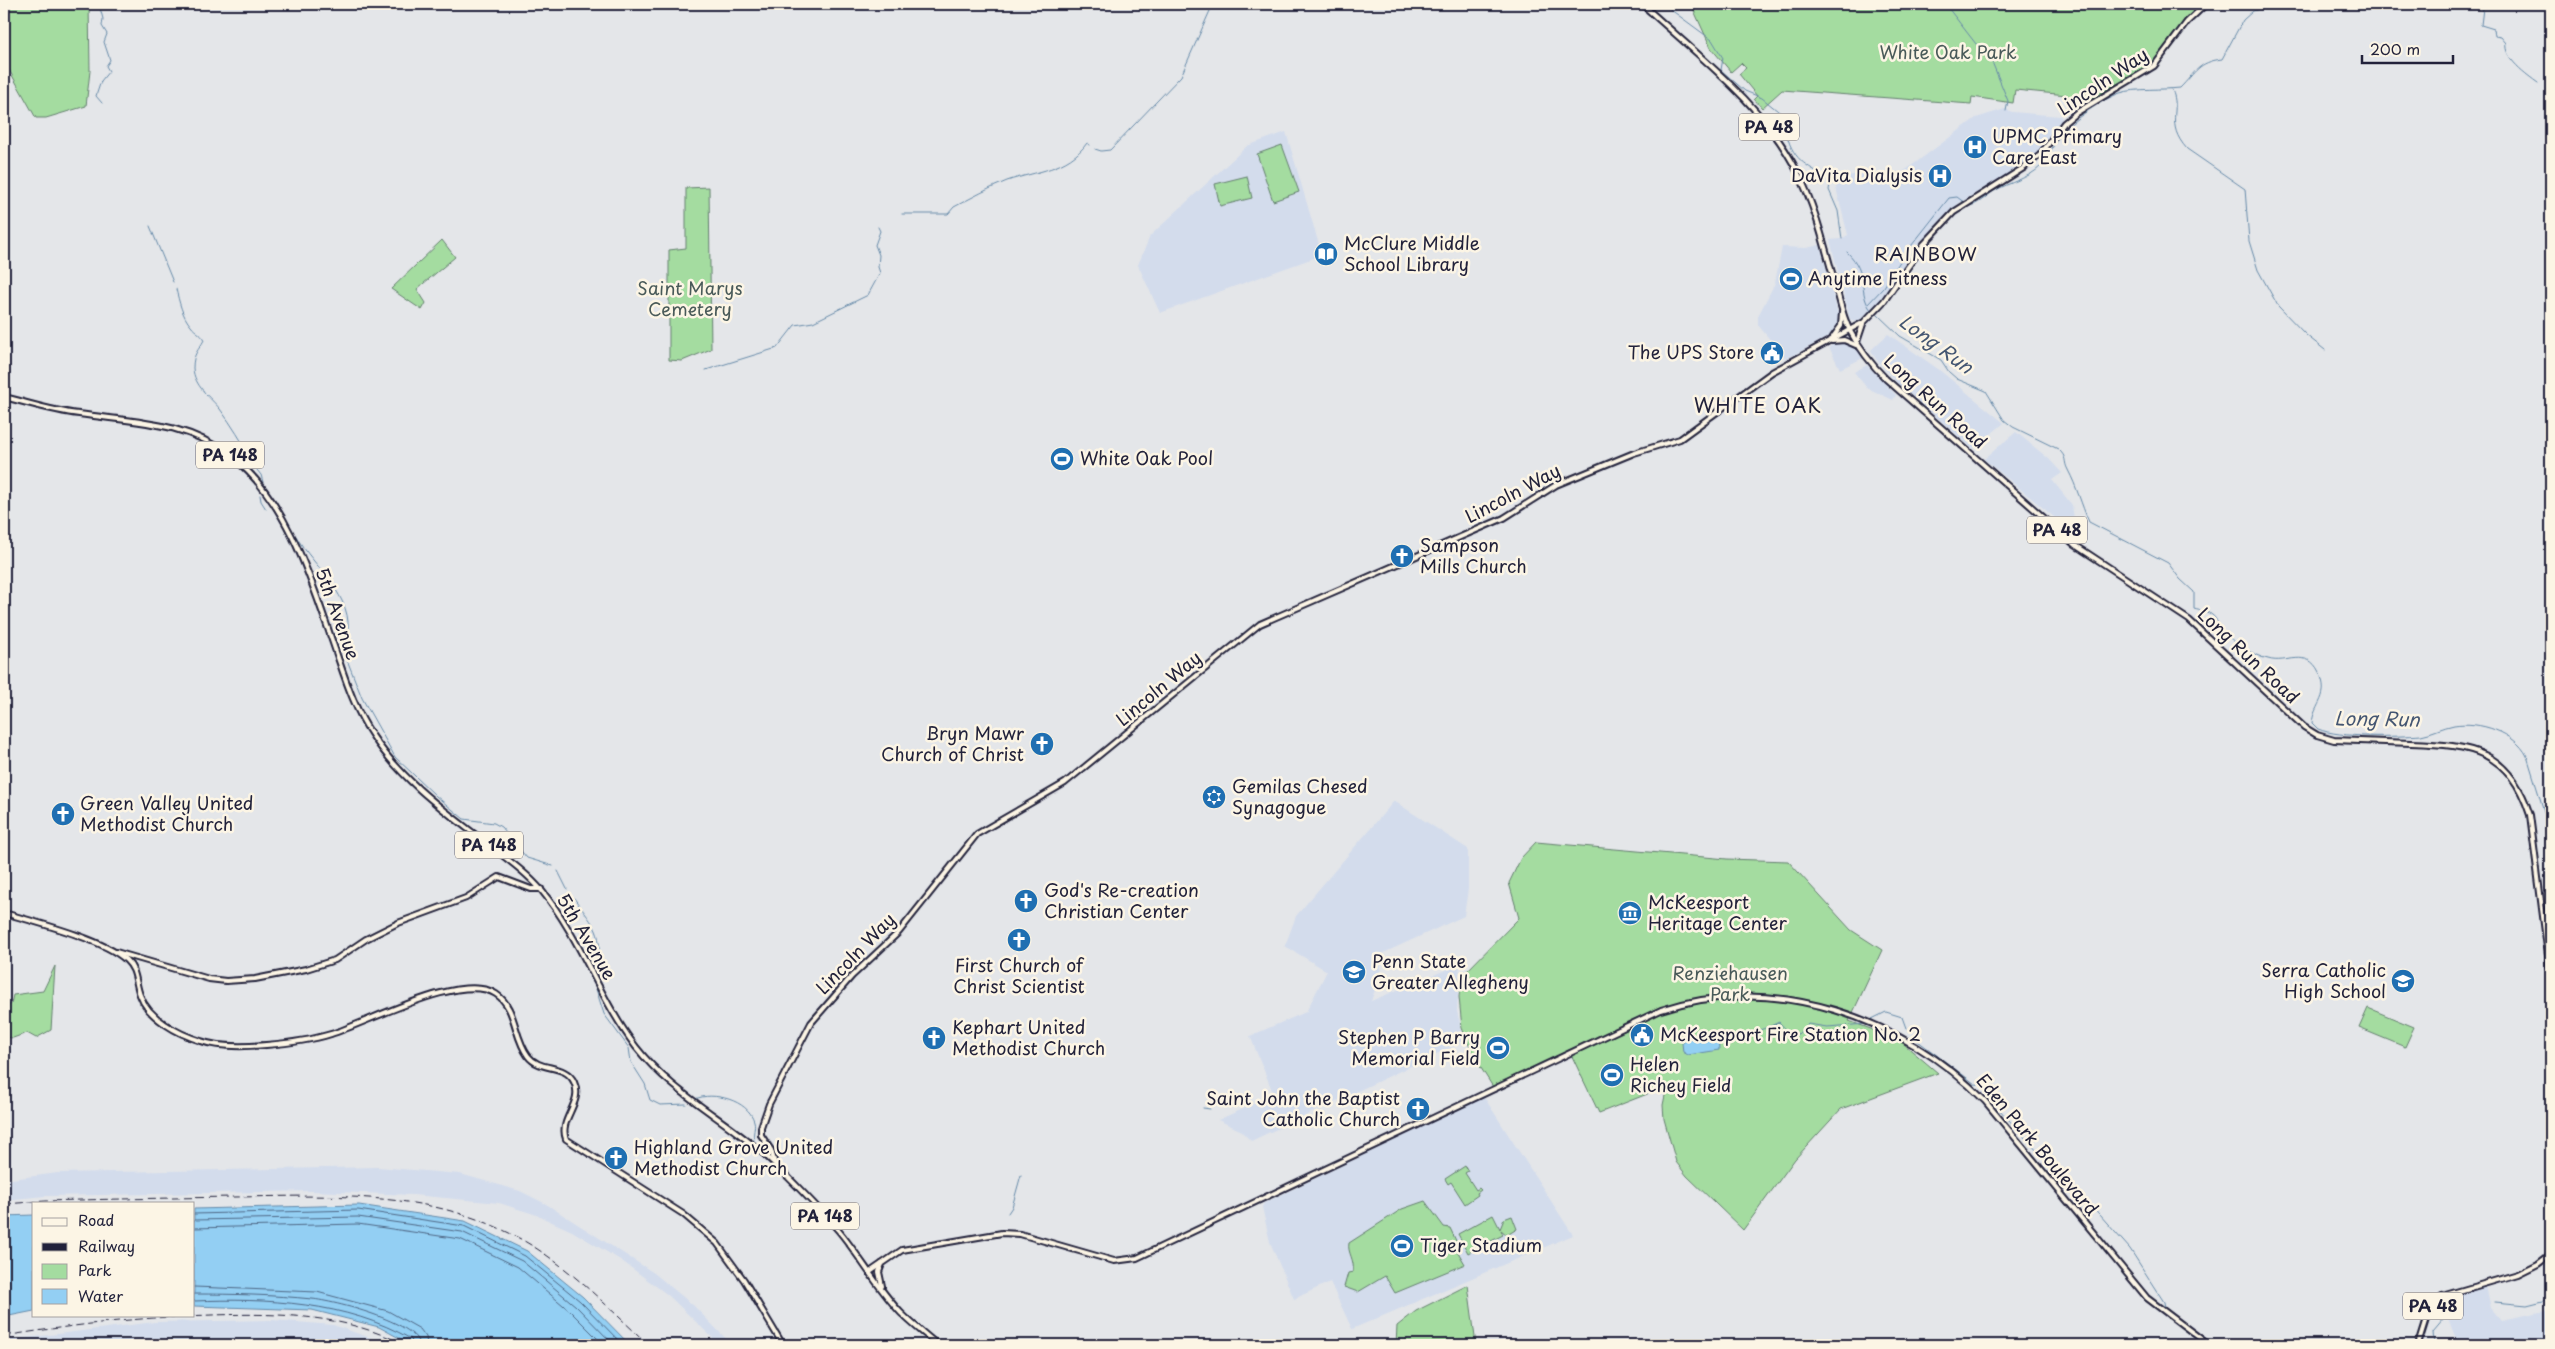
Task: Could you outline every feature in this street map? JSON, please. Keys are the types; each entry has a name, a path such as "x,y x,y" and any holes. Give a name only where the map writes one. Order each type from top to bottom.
{"main road":[{"name":"PA 48","path":"1642,4 1743,98 1760,116 1786,150 1815,214 1849,330"},
{"name":"Lincoln Way","path":"774,1164 771,1150 761,1134 760,1127 811,1023 852,976 899,932 977,834 1065,783 1260,624 1504,518 1556,485 1624,456 1680,439 1772,372 1866,320 1884,301 1924,244 1960,206 2025,167 2040,154 2064,123 2076,113 2154,66 2188,22 2206,4"},
{"path":"1830,341 1840,329 1842,307"},
{"path":"1830,341 1844,340 1858,345 1866,320"},
{"name":"Long Run Road","path":"1849,330 1858,345 1886,379 2064,536 2181,612 2304,726 2317,735 2334,740 2467,747 2492,759 2504,768 2519,787 2530,815 2551,979"},
{"name":"5th Avenue","path":"4,397 73,414 170,426 201,438 240,463 268,496 296,545 310,577 348,687 370,734 402,774 422,793 512,863 541,890 564,921 622,1026 650,1064 680,1092 752,1144 774,1164 838,1230 900,1312 938,1345"},
{"path":"4,914 60,930 109,950 210,979 226,981 256,979 321,966 398,923 466,898 499,877 531,889 541,890"},
{"path":"109,950 133,967 140,994 152,1014 179,1031 202,1042 231,1046 310,1040 333,1034 449,991 475,987 489,990 506,1003 525,1052 538,1066 568,1074 574,1082 577,1093 564,1128 566,1139 683,1214 716,1243 744,1280 783,1345"},
{"path":"133,967 140,958"},
{"name":"Eden Park Boulevard","path":"870,1272 895,1253 910,1248 1010,1233 1122,1262 1144,1256 1661,1010 1689,1001 1741,995 1784,1000 1831,1010 1885,1029 1940,1060 1965,1080 2012,1131 2148,1298 2209,1345"},
{"name":"PA 48","path":"2418,1345 2428,1313 2442,1296 2523,1272 2551,1254"},
{"path":"884,1291 879,1272 885,1260"}],"shaded area":[{"path":"2005,109 2012,112 2060,116 2063,120 2043,147 2023,165 1958,204 1928,236 1884,297 1861,319 1855,322 1850,319 1830,240 1841,239 1848,235 1834,180 1852,175 1903,172 1976,118"},
{"path":"1286,132 1322,255 1160,313 1138,265 1150,236 1247,146"},
{"path":"1820,245 1840,321 1832,335 1786,359 1758,325 1758,316 1775,283 1782,247 1806,248"},
{"path":"1888,334 1938,369 2004,423 1973,449 1897,383 1876,359 1871,350"},
{"path":"1839,341 1848,342 1855,347 1863,358 1840,369 1829,347"},
{"path":"1867,365 1896,395 1893,400 1867,388 1854,372"},
{"path":"2016,432 2049,459 2062,473 2052,480 2072,505 2075,525 2071,531 1984,459"},
{"name":"Penn State Greater Allegheny","path":"1394,801 1468,849 1468,889 1464,916 1379,955 1381,962 1380,976 1371,1001 1460,964 1457,1011 1464,1041 1251,1141 1240,1130 1218,1120 1274,1095 1250,1036 1306,1012 1327,971 1285,946 1296,916"},
{"path":"1484,1097 1573,1235 1352,1329 1330,1282 1294,1299 1270,1242 1262,1207 1264,1203"},
{"path":"378,1167 460,1174 520,1191 546,1204 654,1273 694,1306 732,1345 720,1345 668,1295 622,1261 572,1231 534,1214 499,1203 413,1195 312,1191 45,1196 4,1200 4,1180 58,1173"},
{"path":"2486,1286 2491,1308 2501,1320 2551,1310 2551,1345 2458,1345 2448,1318 2439,1304 2450,1297"},
{"path":"272,1320 333,1325 391,1345 4,1345 4,1342 17,1339 155,1322"}],"green space":[{"path":"4,4 89,4 90,71 86,106 46,118 36,118 4,61"},
{"name":"White Oak Park","path":"1691,4 2203,4 2153,63 2091,99 2087,93 2073,101 2067,95 2015,90 2013,103 1972,97 1971,104 1782,90 1762,108 1754,99 1757,96 1739,74 1746,68 1741,63 1731,72 1711,48"},
{"path":"1282,145 1299,192 1273,201 1257,154"},
{"path":"1247,176 1252,198 1220,206 1215,184"},
{"name":"Saint Marys Cemetery","path":"709,187 711,349 682,361 669,360 669,250 686,248 686,188"},
{"path":"442,240 455,257 417,289 426,303 422,310 391,289"},
{"name":"Renziehausen Park","path":"1536,842 1727,859 1788,861 1851,930 1882,950 1849,1021 1898,1039 1938,1073 1841,1109 1795,1159 1743,1230 1687,1176 1676,1162 1664,1119 1663,1105 1666,1091 1660,1089 1599,1113 1569,1050 1493,1087 1474,1057 1462,1028 1459,997 1461,977 1519,918 1509,883 1521,858"},
{"path":"55,966 51,1030 36,1038 27,1033 13,1038 4,1037 4,1009 11,1004 13,995 43,991"},
{"path":"2368,1008 2414,1027 2405,1047 2359,1028"},
{"path":"1465,1166 1468,1171 1465,1173 1476,1190 1479,1188 1481,1190 1477,1193 1478,1195 1465,1204 1451,1182 1448,1184 1445,1179"},
{"name":"Tiger Stadium","path":"1425,1201 1444,1227 1450,1228 1458,1245 1455,1247 1465,1264 1395,1293 1385,1276 1358,1292 1344,1287 1348,1273 1353,1272 1349,1243 1402,1209"},
{"path":"1493,1215 1500,1229 1504,1219 1512,1216 1517,1229 1507,1235 1501,1230 1503,1235 1468,1253 1458,1234"},
{"path":"1468,1285 1476,1345 1396,1345 1397,1326 1416,1311"}],"water":[{"path":"1718,1035 1719,1050 1688,1055 1683,1052 1682,1043 1686,1039"},
{"path":"359,1205 465,1221 527,1251 583,1297 630,1345 412,1345 379,1327 312,1310 195,1306 195,1209"},
{"path":"32,1215 32,1311 4,1317 4,1216"}],"waterway":[{"path":"99,4 103,19 102,26 107,34 104,42 110,60 106,66 109,71 101,81 96,96 102,103"},
{"path":"1095,149 1101,151 1110,150 1181,76 1213,4"},
{"path":"1663,4 1712,40 1723,58 1721,70 1745,91 1762,98 1794,124 1789,128 1787,135 1793,151 1803,163 1831,179 1829,190 1838,211 1842,239"},
{"path":"1945,4 1976,44 1990,57 2008,101 2006,111"},
{"name":"Long Run","path":"1867,305 1884,287 1904,255 1949,198 1957,197 1969,206 1979,202 1994,191 2030,174 2041,166 2066,128 2088,110 2113,96 2134,90 2180,88 2202,65 2222,59 2243,20 2253,11 2276,4"},
{"path":"2481,4 2483,8 2481,25 2494,29 2495,36 2501,37 2506,43 2506,49 2512,60 2522,71 2538,83"},
{"path":"2172,90 2175,97 2176,132 2180,140 2187,149 2245,189 2249,241 2258,270 2278,306 2306,335 2325,350"},
{"path":"902,214 948,214 954,207 987,190 1007,181 1061,164 1071,159 1087,143 1090,145"},
{"path":"150,226 173,282"},
{"path":"706,370 777,348 795,325 813,322 868,295 880,273 878,267 879,255 875,245 880,231 878,227"},
{"path":"1847,252 1854,260 1861,275 1865,296 1871,310"},
{"path":"176,289 185,318 204,340 194,359 193,368 196,380 233,427 252,459 253,465 261,475 263,482"},
{"name":"Long Run","path":"1878,315 1900,336 1941,360 1949,372 1957,379 1986,391 2004,420 2013,427 2058,449 2064,457 2089,522 2168,563 2180,579 2194,592 2194,609 2212,615 2220,629 2231,639 2243,648 2262,657 2275,660 2296,658 2309,660 2319,672 2323,688 2323,694 2313,716 2312,723 2318,729 2340,734 2383,736 2421,735 2450,726 2464,724 2495,730 2514,740 2527,756 2551,834"},
{"path":"260,495 266,509"},
{"path":"296,536 303,548 331,583 345,609 348,622 347,637 342,647 362,698 395,757 436,796 464,819 494,823 501,827 527,858 553,866"},
{"path":"558,871 567,889"},
{"path":"574,898 593,924 599,938 596,970"},
{"path":"596,989 604,1014 629,1048 631,1062 645,1084 650,1100 660,1105 686,1104"},
{"path":"1872,1019 1886,1012 1902,1017 1906,1028"},
{"path":"1719,1042 1757,1031 1779,1022 1788,1032 1798,1034 1808,1024 1827,1027 1866,1024"},
{"path":"1914,1038 1975,1084 1991,1086"},
{"path":"695,1099 711,1096 720,1097 729,1099 745,1108 754,1121 754,1140"},
{"path":"1203,1108 1210,1109"},
{"path":"1998,1108 2058,1174"},
{"path":"1008,1213 1012,1207 1021,1175"},
{"path":"2084,1205 2092,1206 2130,1249 2164,1302 2165,1308"},
{"name":"Long Run","path":"2495,1302 2527,1305 2551,1299"},
{"name":"Long Run","path":"2434,1345 2433,1332 2444,1319"}],"railway":[{"path":"4,1204 46,1201 303,1196 372,1198 440,1208 473,1218 505,1231 545,1254 581,1282 649,1345"},
{"path":"195,1316 262,1314 335,1321 359,1327 405,1345"},
{"path":"4,1336 82,1325 186,1316"}],"place":[{"name":"UPMC Primary Care East","path":"1975,147"},
{"name":"DaVita Dialysis","path":"1940,176"},
{"name":"McClure Middle School Library","path":"1326,254"},
{"name":"Anytime Fitness","path":"1791,279"},
{"name":"The UPS Store","path":"1772,353"},
{"name":"White Oak Pool","path":"1062,459"},
{"name":"Sampson Mills Church","path":"1402,556"},
{"name":"Bryn Mawr Church of Christ","path":"1042,744"},
{"name":"Gemilas Chesed Synagogue","path":"1214,797"},
{"name":"Green Valley United Methodist Church","path":"63,814"},
{"name":"God's Re-creation Christian Center","path":"1026,901"},
{"name":"McKeesport Heritage Center","path":"1630,913"},
{"name":"First Church of Christ Scientist","path":"1019,940"},
{"name":"Penn State Greater Allegheny","path":"1354,972"},
{"name":"Serra Catholic High School","path":"2403,981"},
{"name":"McKeesport Fire Station No. 2","path":"1642,1035"},
{"name":"Kephart United Methodist Church","path":"934,1038"},
{"name":"Stephen P Barry Memorial Field","path":"1498,1048"},
{"name":"Helen Richey Field","path":"1612,1075"},
{"name":"Saint John the Baptist Catholic Church","path":"1418,1109"},
{"name":"Highland Grove United Methodist Church","path":"616,1158"},
{"name":"Tiger Stadium","path":"1402,1246"}],"district":[{"name":"RAINBOW","path":"1926,254"},
{"name":"WHITE OAK","path":"1758,406"}]}
